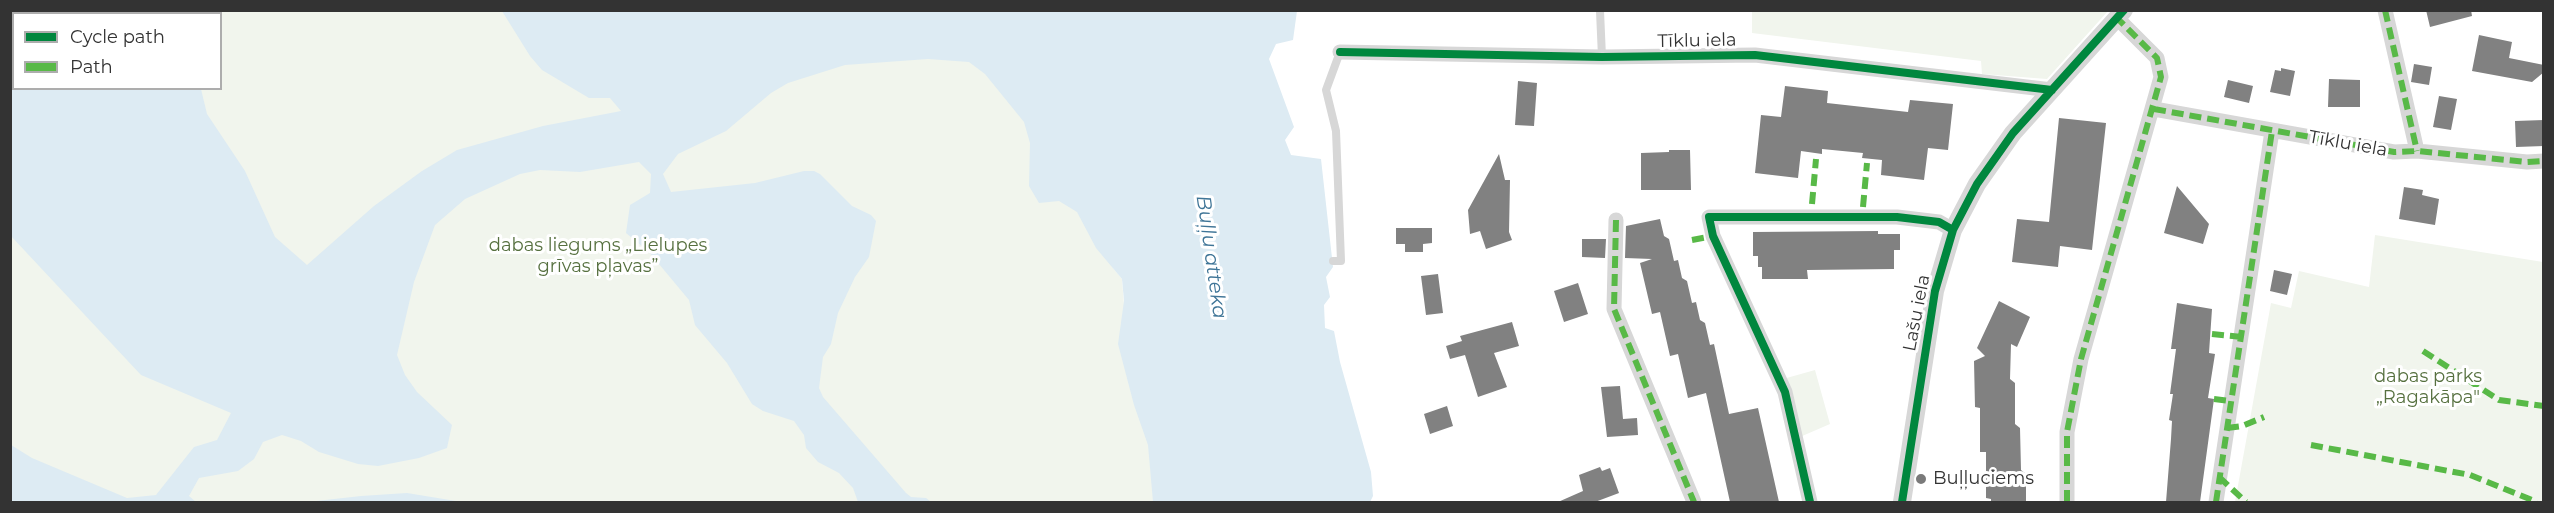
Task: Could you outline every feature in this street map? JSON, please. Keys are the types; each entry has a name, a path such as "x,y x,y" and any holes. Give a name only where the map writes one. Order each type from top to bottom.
{"street":[{"path":"2385,10 2417,151"},
{"path":"2067,502 2067,432 2081,358 2154,109 2161,77 2157,58 2120,14"},
{"name":"Lašu iela","path":"1902,502 1935,291 1953,230 1977,184 2013,133 2120,14"},
{"name":"Tīklu iela","path":"1340,52 1602,57 1755,55 2052,90"},
{"name":"Tīklu iela","path":"2154,109 2394,152 2417,151 2527,162 2544,161"},
{"path":"2216,502 2272,131"},
{"path":"1810,502 1785,392 1718,246 1709,218 1897,217 1939,222 1953,230"},
{"path":"1616,220 1614,309 1694,502"}],"lane":[{"path":"1600,11 1602,57"},
{"path":"1333,261 1341,261 1335,131 1326,90 1340,52"}],"green space":[{"name":"dabas liegums „Lielupes grīvas pļavas”","path":"1058,10 1113,268 1122,279 1124,304 1185,502 11,502 11,11"},
{"path":"1752,10 2108,11 2047,79 1982,74 1981,61 1752,33"},
{"name":"dabas parks „Ragakāpa\"","path":"2375,235 2543,262 2543,502 2235,502 2271,303 2291,308 2299,271 2369,287"},
{"path":"1815,370 1830,424 1793,440 1776,381"}],"water":[{"name":"Buļļu atteka","path":"112,10 115,12 12,12 12,90 201,90 207,114 245,171 275,237 307,265 374,206 422,171 457,150 543,126 621,111 610,98 589,98 542,70 530,56 502,11 1297,11 1293,40 1276,44 1269,59 1294,127 1285,140 1291,155 1321,159 1333,267 1326,277 1330,297 1324,305 1325,328 1334,331 1340,362 1371,472 1373,496 1370,502 1153,502 1148,445 1134,405 1118,344 1124,301 1122,279 1096,248 1077,212 1059,201 1039,203 1029,186 1030,143 1024,122 985,74 969,62 928,59 845,65 788,83 771,93 726,131 678,154 663,174 671,192 755,183 804,171 814,171 820,174 852,206 871,215 876,221 869,257 855,277 838,313 831,344 823,357 819,388 823,397 906,493 911,497 926,498 931,502 858,502 853,488 839,473 818,462 806,448 804,435 794,421 763,411 752,404 727,363 695,325 689,300 649,252 626,233 630,205 650,193 651,174 639,162 580,172 540,170 520,174 465,199 435,225 414,282 397,355 405,375 417,392 452,425 447,448 419,458 378,466 358,464 319,452 301,441 282,435 263,442 254,459 238,471 199,478 189,496 196,502 11,502 11,445 32,458 127,498 156,495 194,447 217,440 231,413 141,375 11,236 11,11"},
{"path":"407,493 462,502 307,502 361,496"}],"building":[{"path":"2426,10 2471,10 2472,16 2430,27"},
{"path":"2479,35 2512,42 2509,58 2544,65 2544,72 2532,82 2472,71"},
{"path":"2414,64 2432,67 2429,85 2411,82"},
{"path":"2281,68 2295,71 2290,96 2270,92 2275,70 2281,71"},
{"path":"2329,79 2360,80 2360,107 2328,107"},
{"path":"2228,80 2253,86 2249,103 2224,97"},
{"path":"1518,81 1537,83 1534,126 1515,125"},
{"path":"1785,86 1828,91 1827,103 1908,112 1910,100 1953,104 1948,150 1928,148 1924,180 1881,175 1882,160 1862,158 1863,153 1822,149 1822,154 1801,151 1798,178 1755,173 1761,115 1781,117"},
{"path":"2439,96 2457,99 2451,130 2433,127"},
{"path":"2059,118 2106,123 2092,250 2060,246 2058,267 2012,262 2017,219 2049,222"},
{"path":"2544,120 2544,146 2516,147 2515,121"},
{"path":"1669,150 1690,150 1691,190 1641,190 1641,153 1669,152"},
{"path":"1499,154 1505,180 1510,180 1509,232 1512,240 1486,249 1480,231 1470,234 1468,210"},
{"path":"2177,186 2209,224 2203,244 2164,233"},
{"path":"2404,187 2423,190 2422,195 2439,199 2435,225 2399,219"},
{"path":"1660,219 1664,236 1669,239 1674,261 1678,260 1682,278 1687,281 1692,303 1696,302 1700,320 1705,323 1710,345 1714,344 1729,414 1758,408 1779,502 1730,502 1706,393 1688,398 1678,354 1670,356 1660,312 1652,314 1640,263 1652,259 1625,258 1626,226"},
{"path":"1396,228 1432,228 1432,243 1423,244 1423,252 1405,252 1405,244 1396,244"},
{"path":"1878,231 1878,234 1900,234 1900,250 1894,250 1894,269 1807,270 1808,279 1762,279 1762,267 1758,267 1758,256 1753,256 1753,232"},
{"path":"1582,239 1606,239 1605,258 1582,257"},
{"path":"2274,270 2292,274 2287,295 2270,291"},
{"path":"1438,274 1443,313 1426,315 1421,276"},
{"path":"1578,283 1588,314 1564,322 1554,291"},
{"path":"1999,301 2030,317 2017,347 2011,344 2010,379 2015,383 2015,424 2020,428 2021,470 2026,474 2026,502 1991,502 1991,499 1986,498 1986,452 1980,452 1980,408 1975,407 1974,361 1985,356 1977,348"},
{"path":"2177,303 2212,309 2209,353 2215,354 2208,398 2214,399 2200,502 2166,502 2172,421 2169,420 2173,394 2170,394 2176,349 2171,349"},
{"path":"1512,322 1519,346 1494,353 1507,387 1478,397 1465,355 1450,359 1446,346 1462,341 1460,336"},
{"path":"1620,386 1623,419 1637,418 1638,435 1607,437 1601,387"},
{"path":"1447,406 1453,426 1430,434 1424,414"},
{"path":"1600,467 1602,471 1610,468 1619,493 1595,502 1558,502 1583,491 1579,475"}],"marked path":[{"path":"2385,10 2417,151"},
{"path":"2067,502 2067,432 2081,359 2161,77 2157,58 2117,18"},
{"path":"2154,109 2394,152 2417,151 2527,162 2544,161"},
{"path":"2216,502 2272,131"},
{"path":"1812,204 1816,159"},
{"path":"1863,207 1867,163"},
{"path":"1616,220 1614,309 1694,502"},
{"path":"1692,240 1713,236"},
{"path":"2212,334 2242,337"},
{"path":"2423,351 2499,400 2544,406"},
{"path":"2214,399 2231,401"},
{"path":"2227,428 2242,426 2264,417"},
{"path":"2311,445 2470,475 2537,502"},
{"path":"2219,477 2246,502"}],"cycle path":[{"path":"1902,502 1935,291 1953,230 1977,184 2013,133 2124,10"},
{"path":"1340,52 1602,57 1755,55 2052,90"},
{"path":"1810,502 1785,392 1713,236 1709,217 1897,217 1939,222 1953,230"}],"place":[{"name":"Buļļuciems","path":"1921,479"}]}
